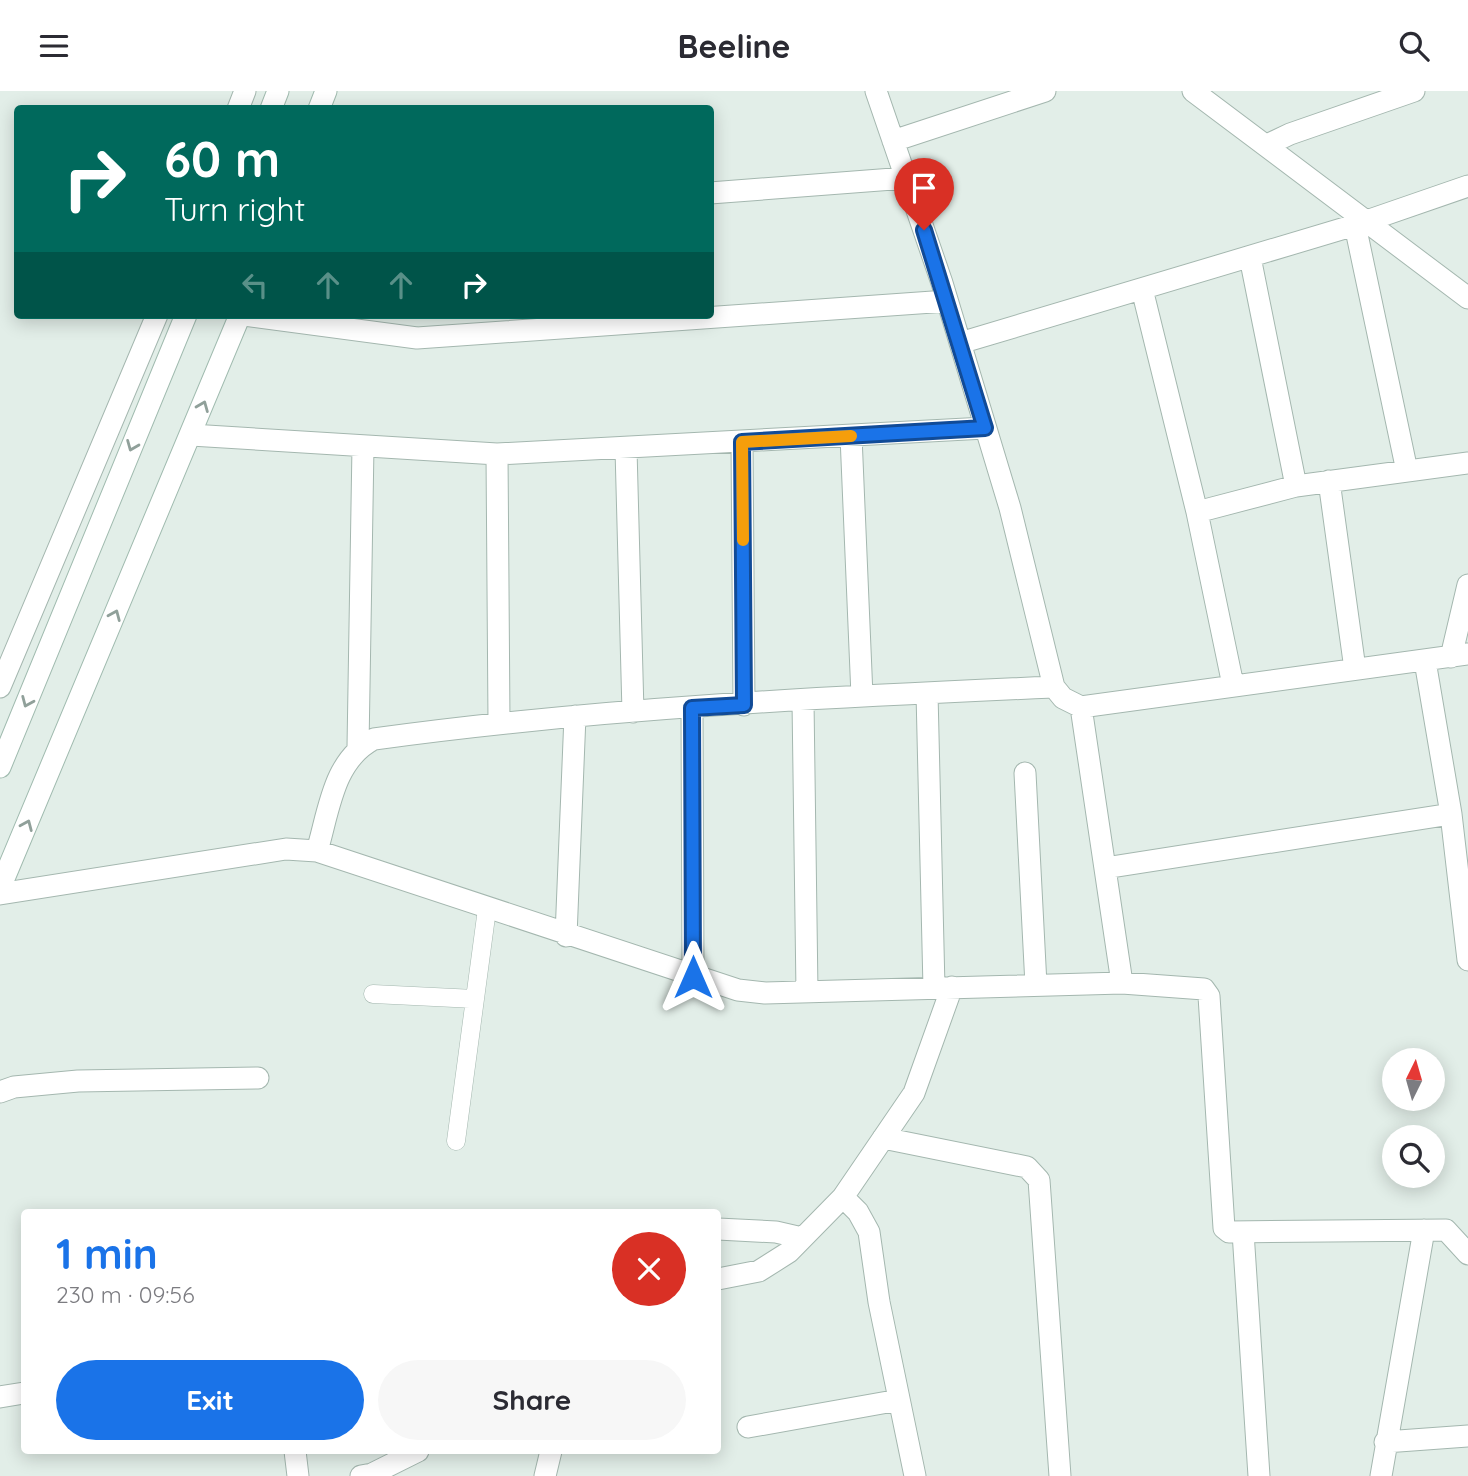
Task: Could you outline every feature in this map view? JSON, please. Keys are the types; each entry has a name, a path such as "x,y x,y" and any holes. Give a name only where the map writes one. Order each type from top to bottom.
{"street":[{"path":"876,91 960,343 1010,508 1054,687 1063,698 1081,707 1460,656 1468,585"},
{"path":"893,141 1045,91"},
{"path":"1193,91 1267,145 1360,223 1468,298"},
{"path":"1267,145 1290,134 1414,91"},
{"path":"714,193 906,178"},
{"path":"960,343 1250,257 1468,186"},
{"path":"1360,223 1407,471"},
{"path":"1250,257 1296,486"},
{"path":"1142,289 1197,512 1233,685"},
{"path":"714,317 947,301"},
{"path":"0,687 4,665 155,319"},
{"path":"0,767 184,319"},
{"path":"0,888 240,319"},
{"path":"272,319 417,338 689,319"},
{"path":"191,435 496,454 985,428"},
{"path":"851,436 862,696"},
{"path":"742,442 744,705"},
{"path":"358,747 363,446"},
{"path":"626,449 633,712"},
{"path":"496,454 499,722"},
{"path":"1197,512 1296,486 1468,463"},
{"path":"1329,481 1355,669"},
{"path":"1425,661 1456,801 1468,960"},
{"path":"4,665 39,673"},
{"path":"317,851 343,765 358,747 374,739 499,722 575,716 862,696 1054,687"},
{"path":"721,1278 759,1271 789,1252 843,1197 914,1093 943,988 927,693"},
{"path":"803,701 807,992"},
{"path":"1081,707 1122,983"},
{"path":"692,708 693,977"},
{"path":"566,936 575,716"},
{"path":"1025,773 1035,985"},
{"path":"1105,868 1456,801"},
{"path":"0,894 286,849 317,851 566,936 738,990 807,992 1122,983 1196,987 1204,989 1209,996 1222,1220 1229,1232 1447,1230 1468,1254"},
{"path":"0,1092 14,1087 78,1081 258,1078"},
{"path":"883,1138 1027,1167 1039,1180 1060,1476"},
{"path":"843,1197 858,1212 869,1233 915,1476"},
{"path":"721,1229 776,1232 802,1238"},
{"path":"1375,1476 1385,1442 1424,1230"},
{"path":"1243,1232 1259,1476"},
{"path":"0,1397 21,1394"},
{"path":"748,1427 899,1400"},
{"path":"1385,1442 1468,1436"},
{"path":"295,1454 298,1476"},
{"path":"369,1475 412,1454"},
{"path":"545,1476 550,1454"}],"lane":[{"path":"456,1142 487,909"},
{"path":"373,995 475,999"}],"slow traffic":[{"path":"743,540 742,442 851,436"}],"route":[{"path":"693,977 692,708 744,705 742,442 985,428 924,230"}]}
